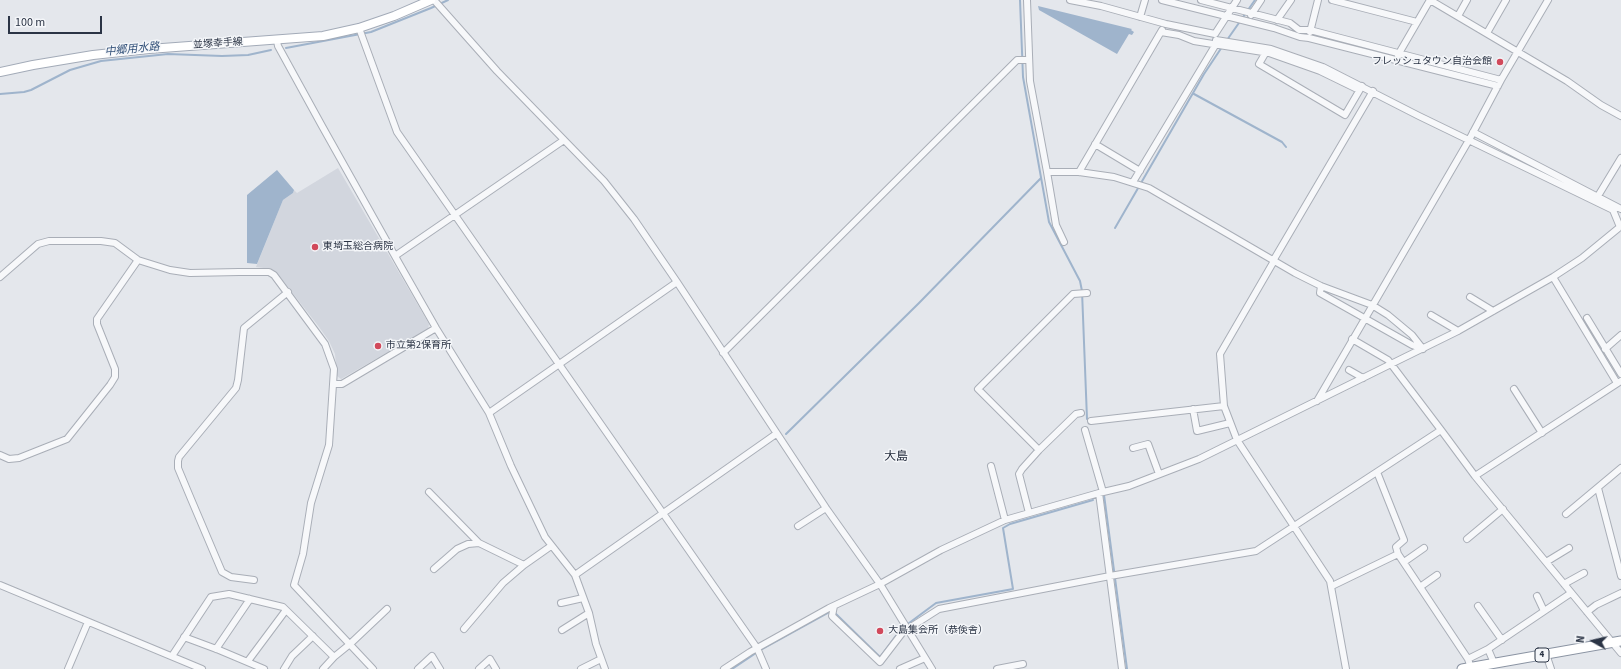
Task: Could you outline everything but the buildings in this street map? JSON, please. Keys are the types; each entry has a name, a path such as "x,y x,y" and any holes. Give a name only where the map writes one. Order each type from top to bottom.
{"highway":[{"name":"4","path":"1467,665 1494,663 1621,641"}],"main road":[{"name":"並塚幸手線","path":"0,72 93,55 211,44 277,41 323,36 359,28 394,16 431,0"}],"street":[{"path":"434,0 497,71 604,181 624,206 677,282 826,508 880,584 932,669"},
{"path":"1027,0 1030,81 1056,225 1064,242"},
{"path":"1070,0 1140,17 1266,52 1320,71 1360,88 1372,91 1419,116 1613,210 1621,236"},
{"path":"1140,17 1145,0"},
{"path":"1162,0 1274,28 1287,34 1309,38 1498,86"},
{"path":"1201,0 1290,23 1299,30 1310,30 1399,52 1501,80"},
{"path":"1134,182 1216,39 1226,17 1237,0"},
{"path":"1247,22 1261,0"},
{"path":"1277,20 1290,0"},
{"path":"1309,38 1318,0"},
{"path":"1332,0 1354,3 1417,22"},
{"path":"1395,60 1430,0 1518,51 1567,81 1601,105 1621,116"},
{"path":"1458,16 1467,0"},
{"path":"1487,33 1506,0"},
{"path":"1317,401 1469,140 1501,80 1548,0"},
{"path":"1287,34 1290,23"},
{"path":"1079,172 1166,24"},
{"path":"359,28 396,132 757,648 766,669"},
{"path":"1161,32 1179,35 1194,41 1216,39 1271,49 1323,67 1360,88"},
{"path":"277,41 278,46 395,256 436,328 488,413 511,466 545,537 575,575 589,613 596,644 605,669"},
{"path":"1266,52 1259,64 1345,115 1360,88"},
{"path":"724,353 1017,60 1029,60"},
{"path":"1346,669 1330,581 1237,440 1224,406 1220,354 1372,91"},
{"path":"1473,132 1621,209"},
{"path":"395,256 564,140"},
{"path":"1095,144 1140,171"},
{"path":"1598,196 1621,158"},
{"path":"1047,172 1079,172 1114,177 1134,182 1149,188 1294,273 1321,286 1372,305 1388,315 1412,335 1423,349"},
{"path":"724,669 757,648 834,606 880,584 941,550 1005,520 1129,486 1199,459 1423,349 1553,277 1582,258 1619,227"},
{"path":"0,277 38,244 43,242 101,241 115,243 137,263 170,270 190,273 269,272 274,275 325,344 332,362 334,384 330,445 311,503 303,554 294,585 373,669"},
{"path":"0,455 9,459 19,458 67,439 110,385 115,377 115,369 97,324 98,319 137,263"},
{"path":"1475,476 1619,382 1553,277"},
{"path":"488,413 677,282"},
{"path":"1321,286 1320,293 1412,345 1423,349"},
{"path":"254,580 231,577 222,572 178,468 178,461 236,388 244,328 288,292"},
{"path":"1039,450 978,389 1072,294 1087,292"},
{"path":"1470,297 1494,311"},
{"path":"1431,315 1458,330"},
{"path":"1587,318 1621,374"},
{"path":"334,384 342,384 436,328"},
{"path":"1605,349 1621,335"},
{"path":"1352,339 1388,360 1475,476 1621,653"},
{"path":"1349,370 1363,378"},
{"path":"1514,389 1542,433"},
{"path":"1091,421 1224,406"},
{"path":"1193,409 1197,431 1230,423"},
{"path":"1029,513 1019,474 1039,450 1076,414 1081,413"},
{"path":"1085,430 1101,493 1122,669"},
{"path":"834,606 832,616 880,662 903,632 939,609 1110,576 1256,551 1441,430"},
{"path":"575,575 776,434"},
{"path":"1133,448 1148,444 1159,474"},
{"path":"991,466 1005,520"},
{"path":"1566,514 1621,468"},
{"path":"1377,472 1404,540 1396,547 1398,554 1420,586 1467,665 1488,649 1571,593"},
{"path":"1598,488 1621,576"},
{"path":"429,492 479,543 524,565"},
{"path":"798,526 826,508"},
{"path":"1466,539 1503,509"},
{"path":"434,569 458,549 468,544 479,543"},
{"path":"464,629 503,583 524,565 551,546"},
{"path":"1404,562 1424,548"},
{"path":"1546,562 1569,548"},
{"path":"1332,586 1398,554"},
{"path":"1564,584 1584,573"},
{"path":"1420,586 1438,575"},
{"path":"0,585 202,669"},
{"path":"1587,612 1596,605 1621,593"},
{"path":"172,656 211,596 229,594 283,607 334,656"},
{"path":"1537,596 1544,611"},
{"path":"560,603 583,598"},
{"path":"216,649 250,599"},
{"path":"1478,606 1502,640"},
{"path":"323,669 334,656 350,644 387,609"},
{"path":"248,661 286,610"},
{"path":"562,630 589,613"},
{"path":"68,669 88,622"},
{"path":"284,669 292,656 313,636"},
{"path":"184,637 248,661 264,669"},
{"path":"1488,649 1494,663"},
{"path":"1546,654 1551,669"},
{"path":"418,669 432,656 440,669"},
{"path":"900,669 925,658"},
{"path":"479,669 490,659 496,669"},
{"path":"581,669 601,659"},
{"path":"997,669 1023,664"}],"shaded area":[{"path":"338,168 429,324 428,329 341,379 337,376 335,354 329,341 319,327 277,273 271,269 256,267 283,200 293,193 294,190 297,193"}],"water":[{"path":"1038,6 1132,29 1131,30 1134,32 1132,35 1129,34 1117,54 1039,10"},
{"path":"277,170 294,190 293,193 283,200 257,264 247,263 247,195"}],"waterway":[{"name":"中郷用水路","path":"286,48 371,32 448,0"},
{"path":"1020,0 1023,77 1049,222 1080,281 1082,291 1087,419"},
{"path":"1227,40 1255,0"},
{"path":"1115,228 1204,74 1222,47"},
{"name":"中郷用水路","path":"0,94 31,90 70,70 101,61 168,54 222,56 248,55 271,50"},
{"path":"1194,94 1282,142 1286,147"},
{"path":"786,434 919,303 1041,178"},
{"path":"1104,495 1127,669"},
{"path":"732,669 762,649 831,611 835,613 880,657 901,629 936,603 1013,589 1003,528 1010,524 1093,500"}],"place":[{"name":"フレッシュタウン自治会館","path":"1500,62"},
{"name":"東埼玉総合病院","path":"315,247"},
{"name":"市立第2保育所","path":"378,346"},
{"name":"大島集会所（恭倹舎）","path":"880,631"}],"district":[{"name":"大島","path":"896,457"}]}
